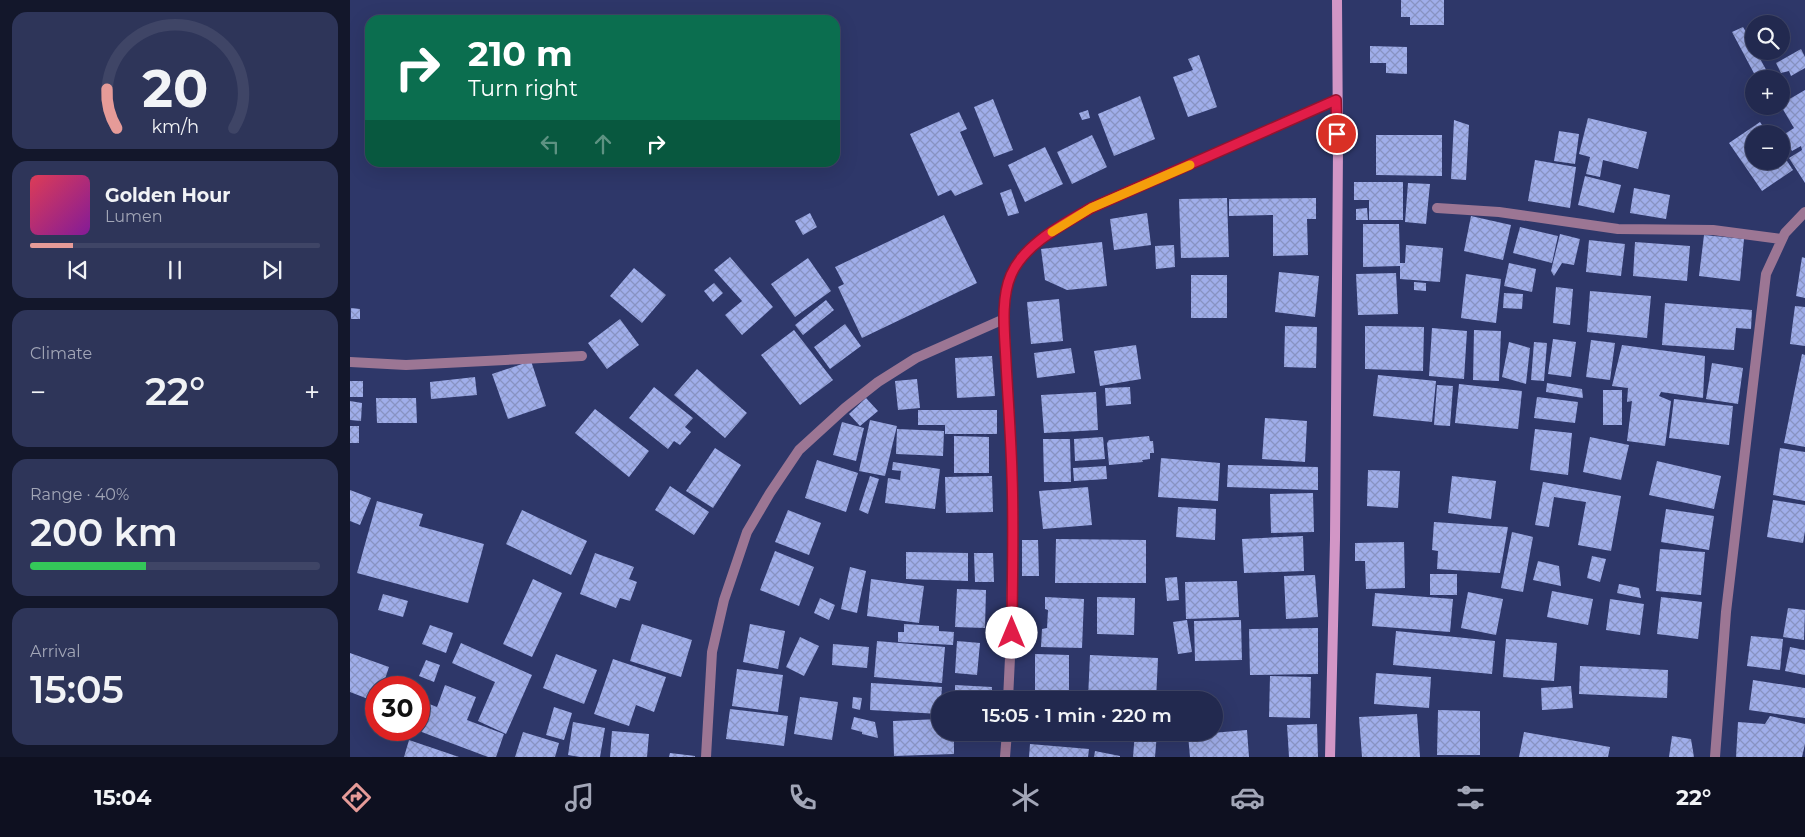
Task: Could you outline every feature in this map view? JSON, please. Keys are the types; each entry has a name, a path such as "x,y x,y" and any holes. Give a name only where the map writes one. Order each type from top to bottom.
{"street":[{"path":"1330,757 1335,539 1338,159 1336,100 1337,0"},
{"path":"1009,691 1012,633 1012,478 1004,319 1007,291 1011,276 1019,262 1034,246 1091,208 1336,100"},
{"path":"1437,208 1499,212 1618,228 1712,230 1781,239"},
{"path":"1716,757 1726,612 1766,274 1781,239 1805,212"},
{"path":"706,757 712,652 724,600 747,532 770,492 799,450 865,393 916,358 1004,319"},
{"path":"350,362 406,365 582,356"},
{"path":"1005,757 1006,741"}],"building":[{"path":"1401,0 1444,0 1444,25 1410,25 1410,17 1401,17"},
{"path":"1743,27 1745,30 1745,56 1732,32"},
{"path":"1370,46 1407,47 1407,74 1386,73 1386,63 1370,63"},
{"path":"1801,49 1805,57 1805,68 1791,76 1790,70 1780,70 1776,63 1781,60 1790,60 1790,55"},
{"path":"1199,55 1217,107 1188,117 1173,77 1193,70 1188,59"},
{"path":"1747,60 1761,60 1766,70 1752,70"},
{"path":"1805,90 1805,183 1790,160 1790,157 1802,150 1801,146 1792,151 1790,147 1790,131 1794,128 1786,115 1790,115 1790,99"},
{"path":"1140,96 1155,139 1114,156 1098,114"},
{"path":"993,99 1013,150 994,157 974,107"},
{"path":"1088,110 1090,118 1082,120 1079,113"},
{"path":"959,112 967,129 960,132 983,184 955,196 951,190 938,196 910,134"},
{"path":"1588,118 1647,132 1638,169 1603,160 1600,177 1586,174 1590,157 1579,154"},
{"path":"1454,120 1469,125 1466,180 1451,179"},
{"path":"1559,131 1579,134 1575,164 1554,161"},
{"path":"1745,132 1745,166 1729,143"},
{"path":"1092,135 1107,167 1072,184 1057,152"},
{"path":"1376,135 1442,135 1442,176 1376,175"},
{"path":"1045,147 1063,184 1025,202 1008,165"},
{"path":"1535,160 1576,167 1570,208 1528,201"},
{"path":"1790,166 1793,170 1762,191 1748,170 1790,170"},
{"path":"1585,176 1621,185 1614,213 1578,205"},
{"path":"1354,182 1403,182 1403,220 1369,220 1369,200 1354,200"},
{"path":"1408,183 1430,184 1426,224 1405,222"},
{"path":"1634,188 1670,195 1666,219 1630,213"},
{"path":"1011,189 1019,213 1008,216 1000,193"},
{"path":"1227,198 1229,257 1181,258 1179,199"},
{"path":"1316,198 1316,219 1307,219 1308,255 1273,256 1273,215 1229,216 1229,199"},
{"path":"1367,208 1368,220 1356,220 1356,209"},
{"path":"810,213 817,227 803,235 795,221"},
{"path":"1147,213 1151,245 1114,250 1110,219"},
{"path":"944,215 977,283 862,338 838,287 844,284 835,267"},
{"path":"1471,216 1511,225 1503,260 1464,251"},
{"path":"1363,224 1399,224 1400,263 1405,263 1406,245 1443,248 1440,282 1400,279 1400,266 1363,267"},
{"path":"1520,227 1558,236 1552,263 1513,253"},
{"path":"1560,234 1580,239 1574,265 1562,263 1554,276 1551,271"},
{"path":"1704,235 1744,239 1740,281 1699,276"},
{"path":"1589,240 1625,244 1621,276 1586,272"},
{"path":"1102,242 1107,286 1067,290 1045,280 1041,249"},
{"path":"1635,242 1690,246 1687,281 1633,276"},
{"path":"1174,245 1175,267 1156,269 1155,246"},
{"path":"730,257 773,307 742,335 725,315 742,301 714,270"},
{"path":"1802,257 1805,258 1805,298 1796,296"},
{"path":"808,258 831,291 795,317 771,284"},
{"path":"1509,263 1536,269 1532,292 1504,286"},
{"path":"634,268 666,295 642,323 610,296"},
{"path":"1279,272 1319,276 1315,317 1275,312"},
{"path":"1396,273 1398,314 1358,315 1356,274"},
{"path":"1466,274 1501,279 1496,323 1461,318"},
{"path":"1191,275 1227,275 1227,318 1191,318"},
{"path":"1414,282 1426,283 1426,291 1414,290"},
{"path":"714,283 723,293 713,302 704,291"},
{"path":"1556,287 1573,289 1570,325 1553,323"},
{"path":"1590,291 1651,296 1647,338 1587,332"},
{"path":"1504,293 1523,294 1522,309 1503,308"},
{"path":"1059,299 1063,341 1031,344 1027,302"},
{"path":"826,300 834,310 803,335 795,325"},
{"path":"1665,303 1752,310 1751,329 1736,328 1734,350 1662,345"},
{"path":"1795,306 1805,307 1805,346 1790,344"},
{"path":"351,308 360,309 360,319 351,319"},
{"path":"620,319 639,345 607,369 588,343"},
{"path":"845,324 861,346 830,369 814,347"},
{"path":"1285,326 1317,327 1316,368 1284,367"},
{"path":"1365,326 1424,327 1423,371 1365,369"},
{"path":"1432,328 1467,331 1464,379 1429,376"},
{"path":"794,330 833,380 800,405 761,355"},
{"path":"1474,330 1501,331 1499,381 1473,380"},
{"path":"1553,339 1576,342 1571,377 1548,374"},
{"path":"1591,340 1615,343 1610,380 1586,377"},
{"path":"1509,342 1530,348 1526,384 1502,377"},
{"path":"1534,342 1547,343 1544,381 1531,380"},
{"path":"1136,345 1141,379 1100,386 1094,351"},
{"path":"1622,345 1705,356 1703,398 1661,392 1659,396 1671,401 1665,446 1627,441 1632,401 1627,402 1628,388 1612,386"},
{"path":"1071,348 1075,373 1037,378 1034,353"},
{"path":"1802,354 1805,355 1805,447 1784,443"},
{"path":"992,356 995,396 957,398 955,358"},
{"path":"531,361 546,406 508,419 492,374"},
{"path":"1712,363 1743,368 1738,404 1706,399"},
{"path":"697,369 747,413 725,438 674,395"},
{"path":"1378,375 1436,381 1432,422 1373,416"},
{"path":"475,377 477,395 431,399 430,382"},
{"path":"917,379 920,408 898,410 895,381"},
{"path":"350,381 363,381 363,397 350,397"},
{"path":"1547,383 1582,389 1583,398 1546,392"},
{"path":"1459,384 1522,391 1518,429 1455,423"},
{"path":"1437,385 1453,386 1450,426 1434,425"},
{"path":"654,387 693,418 685,427 691,432 680,445 674,441 668,449 629,418"},
{"path":"1130,387 1131,404 1106,406 1105,388"},
{"path":"1603,390 1622,390 1622,425 1603,425"},
{"path":"1096,392 1098,430 1044,433 1041,395"},
{"path":"1537,397 1578,402 1575,423 1534,418"},
{"path":"376,398 416,398 417,423 377,423"},
{"path":"866,398 878,411 860,426 849,414"},
{"path":"1674,399 1733,406 1729,445 1669,438"},
{"path":"350,401 362,403 361,421 350,420"},
{"path":"595,409 649,451 629,477 575,433"},
{"path":"918,410 997,410 997,434 945,434 945,425 918,425"},
{"path":"1265,418 1307,421 1305,462 1262,459"},
{"path":"870,420 897,426 885,476 859,471"},
{"path":"842,422 864,428 856,461 833,455"},
{"path":"350,426 359,426 359,443 350,443"},
{"path":"897,429 944,431 943,456 896,454"},
{"path":"1535,429 1572,433 1568,475 1530,470"},
{"path":"954,436 989,437 989,473 954,473"},
{"path":"1149,436 1150,441 1153,441 1154,453 1150,453 1150,459 1142,460 1143,462 1109,465 1107,443 1109,440"},
{"path":"1103,437 1105,459 1075,461 1074,439"},
{"path":"1590,437 1629,445 1621,480 1583,472"},
{"path":"1043,439 1070,439 1071,482 1044,482"},
{"path":"715,448 741,465 713,508 686,491"},
{"path":"1780,448 1805,452 1805,501 1773,495"},
{"path":"1161,458 1220,463 1218,501 1158,497"},
{"path":"817,460 858,473 846,512 805,498"},
{"path":"1657,461 1721,476 1714,509 1649,495"},
{"path":"893,462 940,469 935,509 885,503 888,478 900,480 901,471 892,470"},
{"path":"1228,465 1318,467 1318,490 1227,487"},
{"path":"1106,466 1107,479 1074,481 1073,468"},
{"path":"1368,470 1400,471 1398,508 1367,506"},
{"path":"870,476 879,479 868,514 859,510"},
{"path":"992,476 993,512 946,513 945,477"},
{"path":"1452,476 1496,481 1491,519 1448,513"},
{"path":"1543,482 1621,496 1611,551 1578,545 1586,502 1554,497 1549,527 1535,525"},
{"path":"670,486 709,512 694,535 655,510"},
{"path":"1088,487 1092,525 1043,529 1039,491"},
{"path":"350,490 371,498 360,525 350,521"},
{"path":"1313,493 1314,532 1271,533 1270,494"},
{"path":"1773,500 1805,505 1803,543 1767,537"},
{"path":"377,501 423,514 419,526 484,544 468,603 357,573"},
{"path":"1178,507 1216,509 1215,540 1176,537"},
{"path":"1666,509 1714,516 1709,550 1661,542"},
{"path":"522,510 587,541 571,575 506,544"},
{"path":"788,510 821,523 809,555 775,542"},
{"path":"1434,522 1508,527 1500,573 1437,569 1438,551 1432,550"},
{"path":"1512,532 1533,537 1523,592 1501,588"},
{"path":"1303,536 1304,571 1244,573 1242,539"},
{"path":"1056,539 1146,540 1146,583 1055,583"},
{"path":"1022,540 1038,540 1039,576 1022,576"},
{"path":"1404,542 1405,588 1366,589 1365,561 1355,561 1355,543"},
{"path":"1660,549 1705,552 1701,595 1656,591"},
{"path":"775,551 814,567 799,606 760,590"},
{"path":"906,552 968,553 968,581 906,579"},
{"path":"595,553 634,567 629,579 637,582 630,601 620,598 616,608 580,594"},
{"path":"974,553 993,553 994,582 975,582"},
{"path":"1592,556 1606,559 1600,582 1587,578"},
{"path":"1538,561 1559,566 1561,586 1533,580"},
{"path":"850,567 866,571 857,613 841,609"},
{"path":"1430,574 1457,574 1457,595 1430,595"},
{"path":"1315,575 1318,617 1286,619 1284,576"},
{"path":"1177,577 1179,600 1167,601 1165,578"},
{"path":"533,579 562,593 532,657 503,644"},
{"path":"871,579 924,586 919,623 867,616"},
{"path":"1237,581 1239,617 1186,619 1185,582"},
{"path":"1619,584 1639,588 1641,598 1617,593"},
{"path":"957,589 986,590 985,628 955,627"},
{"path":"1552,591 1593,599 1588,625 1547,617"},
{"path":"1468,592 1503,599 1496,635 1461,628"},
{"path":"1375,593 1453,599 1450,632 1372,626"},
{"path":"383,594 408,601 403,617 378,610"},
{"path":"1045,597 1084,599 1082,648 1041,647 1042,629 1047,628 1048,610 1045,609"},
{"path":"1097,597 1135,598 1134,635 1097,634"},
{"path":"1661,597 1702,602 1698,639 1657,634"},
{"path":"820,598 835,605 829,620 814,613"},
{"path":"1610,599 1644,604 1640,635 1606,630"},
{"path":"1788,608 1805,610 1804,640 1783,637"},
{"path":"1187,620 1192,652 1178,654 1173,622"},
{"path":"1241,620 1242,660 1195,661 1194,621"},
{"path":"642,624 692,640 681,677 630,661"},
{"path":"750,624 785,631 778,669 743,662"},
{"path":"904,624 939,626 939,631 954,632 953,645 898,642 898,632 904,632"},
{"path":"430,625 453,633 446,653 422,644"},
{"path":"1318,628 1318,674 1250,675 1249,629"},
{"path":"1396,631 1495,641 1492,674 1393,665"},
{"path":"1751,636 1783,639 1780,670 1747,666"},
{"path":"800,637 819,646 804,676 786,667"},
{"path":"1506,639 1557,643 1554,681 1503,677"},
{"path":"877,641 945,647 942,683 874,677"},
{"path":"957,641 980,643 977,675 955,673"},
{"path":"461,643 532,675 506,734 478,721 495,682 452,663"},
{"path":"833,644 869,647 867,668 832,665"},
{"path":"1790,647 1805,650 1805,675 1785,671"},
{"path":"350,653 389,667 386,676 365,676 365,698 350,692"},
{"path":"556,654 597,670 584,704 543,688"},
{"path":"1035,654 1069,655 1069,691 1035,691"},
{"path":"1090,655 1158,658 1156,691 1088,691"},
{"path":"613,659 666,677 654,712 636,705 629,726 594,714"},
{"path":"426,660 440,665 434,682 430,680 430,676 419,676"},
{"path":"1580,666 1668,670 1667,698 1579,694"},
{"path":"737,669 783,675 778,712 732,706"},
{"path":"1376,673 1431,677 1429,708 1374,704"},
{"path":"1270,676 1311,677 1310,718 1269,717"},
{"path":"1753,680 1805,688 1805,718 1749,710"},
{"path":"871,683 942,687 942,691 931,691 931,713 870,710"},
{"path":"445,685 476,697 467,720 504,734 496,757 488,757 430,735 430,704 437,707"},
{"path":"955,685 992,687 992,691 955,691"},
{"path":"1571,686 1573,708 1542,710 1541,688"},
{"path":"800,697 838,702 832,740 794,734"},
{"path":"853,697 862,698 860,710 852,708"},
{"path":"554,707 572,713 564,740 546,735"},
{"path":"730,709 788,716 784,746 726,739"},
{"path":"1438,710 1480,711 1480,755 1437,755"},
{"path":"1417,714 1420,757 1362,757 1359,717"},
{"path":"1770,716 1805,724 1805,744 1802,757 1736,757 1738,722 1765,724"},
{"path":"854,717 875,722 878,738 851,729"},
{"path":"931,719 931,741 954,741 954,754 894,756 893,721"},
{"path":"573,722 605,728 600,757 568,755"},
{"path":"1317,724 1318,757 1289,757 1287,725"},
{"path":"1247,730 1249,757 1190,757 1189,741 1223,741 1223,732"},
{"path":"612,731 649,734 647,757 610,757"},
{"path":"523,732 559,743 555,757 515,757"},
{"path":"1524,732 1610,747 1608,757 1519,757"},
{"path":"1672,736 1691,739 1694,757 1669,757"},
{"path":"409,741 412,741 459,757 404,757"},
{"path":"1134,741 1156,741 1155,757 1133,757"},
{"path":"1030,744 1089,749 1088,757 1029,757"},
{"path":"1095,751 1120,756 1120,757 1094,757"},
{"path":"670,753 695,756 695,757 669,757"}],"slow traffic":[{"path":"1052,232 1091,208 1190,165"}],"route":[{"path":"1012,633 1012,478 1004,319 1007,291 1011,276 1019,262 1034,246 1091,208 1336,100 1337,134"}]}
